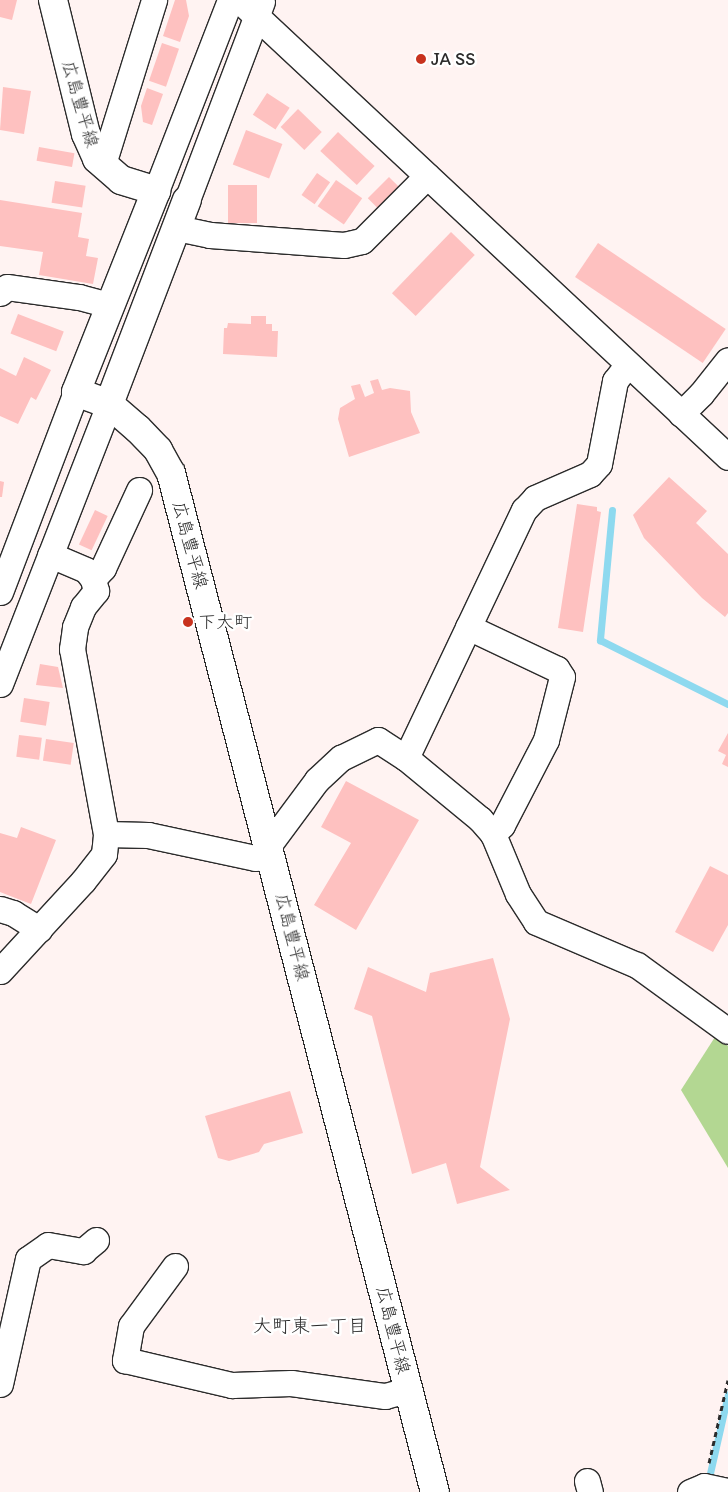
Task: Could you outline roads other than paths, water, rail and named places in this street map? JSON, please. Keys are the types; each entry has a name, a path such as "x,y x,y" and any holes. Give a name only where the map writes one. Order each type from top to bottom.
{"main road":[{"name":"広島豊平線","path":"53,0 86,134 97,159 121,180 156,191"},
{"path":"76,392 156,191"},
{"path":"110,404 187,200"},
{"name":"広島豊平線","path":"76,392 110,404 158,450 171,473 435,1492"}],"street":[{"path":"103,164 154,0"},
{"path":"156,191 230,0"},
{"path":"239,0 260,9 427,176 728,457"},
{"path":"187,200 260,9"},
{"path":"176,228 210,235 344,244 362,242 427,176"},
{"path":"0,293 6,288 79,297 110,305"},
{"path":"681,414 701,394 728,360"},
{"path":"406,758 524,510 535,498 590,474 599,464 615,380 628,364"},
{"path":"0,592 76,392"},
{"path":"0,684 110,404"},
{"path":"93,579 104,568 139,490"},
{"path":"0,971 83,881 104,854 106,834 72,649 75,627 83,607 96,592 93,579 86,570 50,555"},
{"path":"468,627 557,669 562,677 546,740 502,825 494,834"},
{"path":"106,834 148,835 255,858 270,851 317,780 341,758 378,740 406,758 480,819 494,834 518,894 536,922 637,965 728,1031"},
{"path":"0,909 14,913 39,928"},
{"path":"0,1384 9,1303 28,1260 48,1245 83,1251 96,1240"},
{"path":"175,1266 131,1326 125,1360 232,1385 291,1383 385,1396 408,1390"}],"waterway":[{"path":"612,510 600,640 728,704"},
{"path":"708,1482 728,1394"}],"place":[{"name":"JA SS","path":"421,59"},
{"name":"下大町","path":"188,622"}],"district":[{"name":"大町東一丁目","path":"310,1326"}]}
